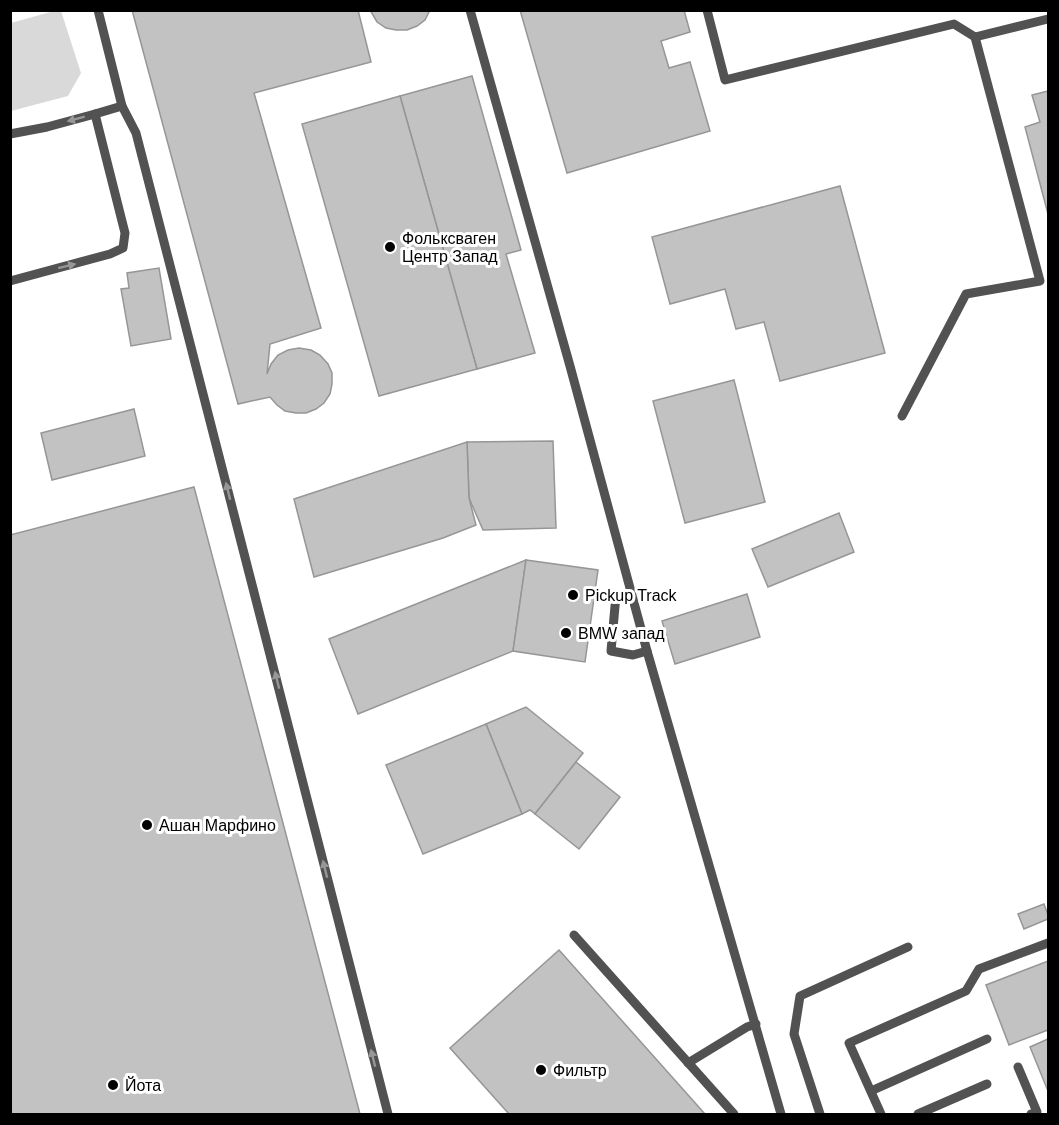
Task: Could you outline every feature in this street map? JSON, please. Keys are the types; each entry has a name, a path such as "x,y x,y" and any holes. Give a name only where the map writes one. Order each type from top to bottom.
{"lane":[{"path":"98,10 122,106 136,133 388,1114"},
{"path":"470,10 647,651 782,1114"},
{"path":"707,10 725,80 954,24 975,37 1040,281 966,294 902,416"},
{"path":"975,37 1048,19"},
{"path":"10,134 47,127 122,106"},
{"path":"10,280 83,262 123,248 125,233 94,114"},
{"path":"616,595 611,651 633,655 647,651"},
{"path":"574,935 734,1114"},
{"path":"881,1114 849,1043 966,991 979,969 1048,943"},
{"path":"820,1114 794,1034 800,996 908,947"},
{"path":"688,1063 747,1027 756,1024"},
{"path":"871,1091 987,1040"},
{"path":"1018,1067 1037,1112 1031,1114"},
{"path":"918,1114 987,1084"}],"shaded area":[{"path":"61,11 81,73 68,96 11,111 11,23"}],"building":[{"path":"132,10 358,10 371,62 254,93 321,328 270,344 267,374 278,355 288,350 299,348 311,350 320,355 332,373 332,384 330,394 316,409 306,413 285,411 270,397 238,404"},
{"path":"370,10 430,10 425,20 417,26 407,30 396,30 386,28 377,22"},
{"path":"520,10 684,10 690,32 661,41 669,68 690,62 710,131 567,173"},
{"path":"472,76 521,250 506,254 535,353 477,369 400,96"},
{"path":"1048,91 1048,214 1025,127 1040,122 1032,95"},
{"name":"Фольксваген Центр Запад","path":"400,96 477,369 379,396 302,124"},
{"path":"840,186 885,353 780,381 764,322 736,329 725,289 670,304 652,237"},
{"path":"159,268 171,339 131,346 121,289 129,288 127,273"},
{"path":"734,380 765,502 685,523 653,401"},
{"path":"134,409 145,456 52,480 41,433"},
{"path":"553,441 556,528 483,530 469,498 467,442"},
{"path":"467,442 469,498 476,525 443,538 314,577 294,499"},
{"name":"Ашан Марфино","path":"194,487 360,1114 10,1114 10,535"},
{"path":"839,513 854,552 768,587 752,549"},
{"path":"526,560 513,651 358,714 329,639"},
{"path":"526,560 598,570 585,662 513,651"},
{"path":"747,594 760,637 675,664 662,621"},
{"path":"526,707 583,753 535,814 530,810 522,814 486,724"},
{"path":"486,724 522,814 423,854 386,765"},
{"path":"576,762 620,797 579,849 535,814"},
{"path":"1044,904 1048,919 1024,929 1018,914"},
{"path":"559,950 705,1114 509,1114 450,1048"},
{"path":"1048,961 1048,1030 1009,1045 986,985"},
{"path":"1048,1039 1048,1091 1030,1047"}],"place":[{"name":"Фольксваген Центр Запад","path":"390,247"},
{"name":"Pickup Track","path":"573,595"},
{"name":"BMW запад","path":"566,633"},
{"name":"Ашан Марфино","path":"147,825"},
{"name":"Фильтр","path":"541,1070"},
{"name":"Йота","path":"113,1085"}]}
